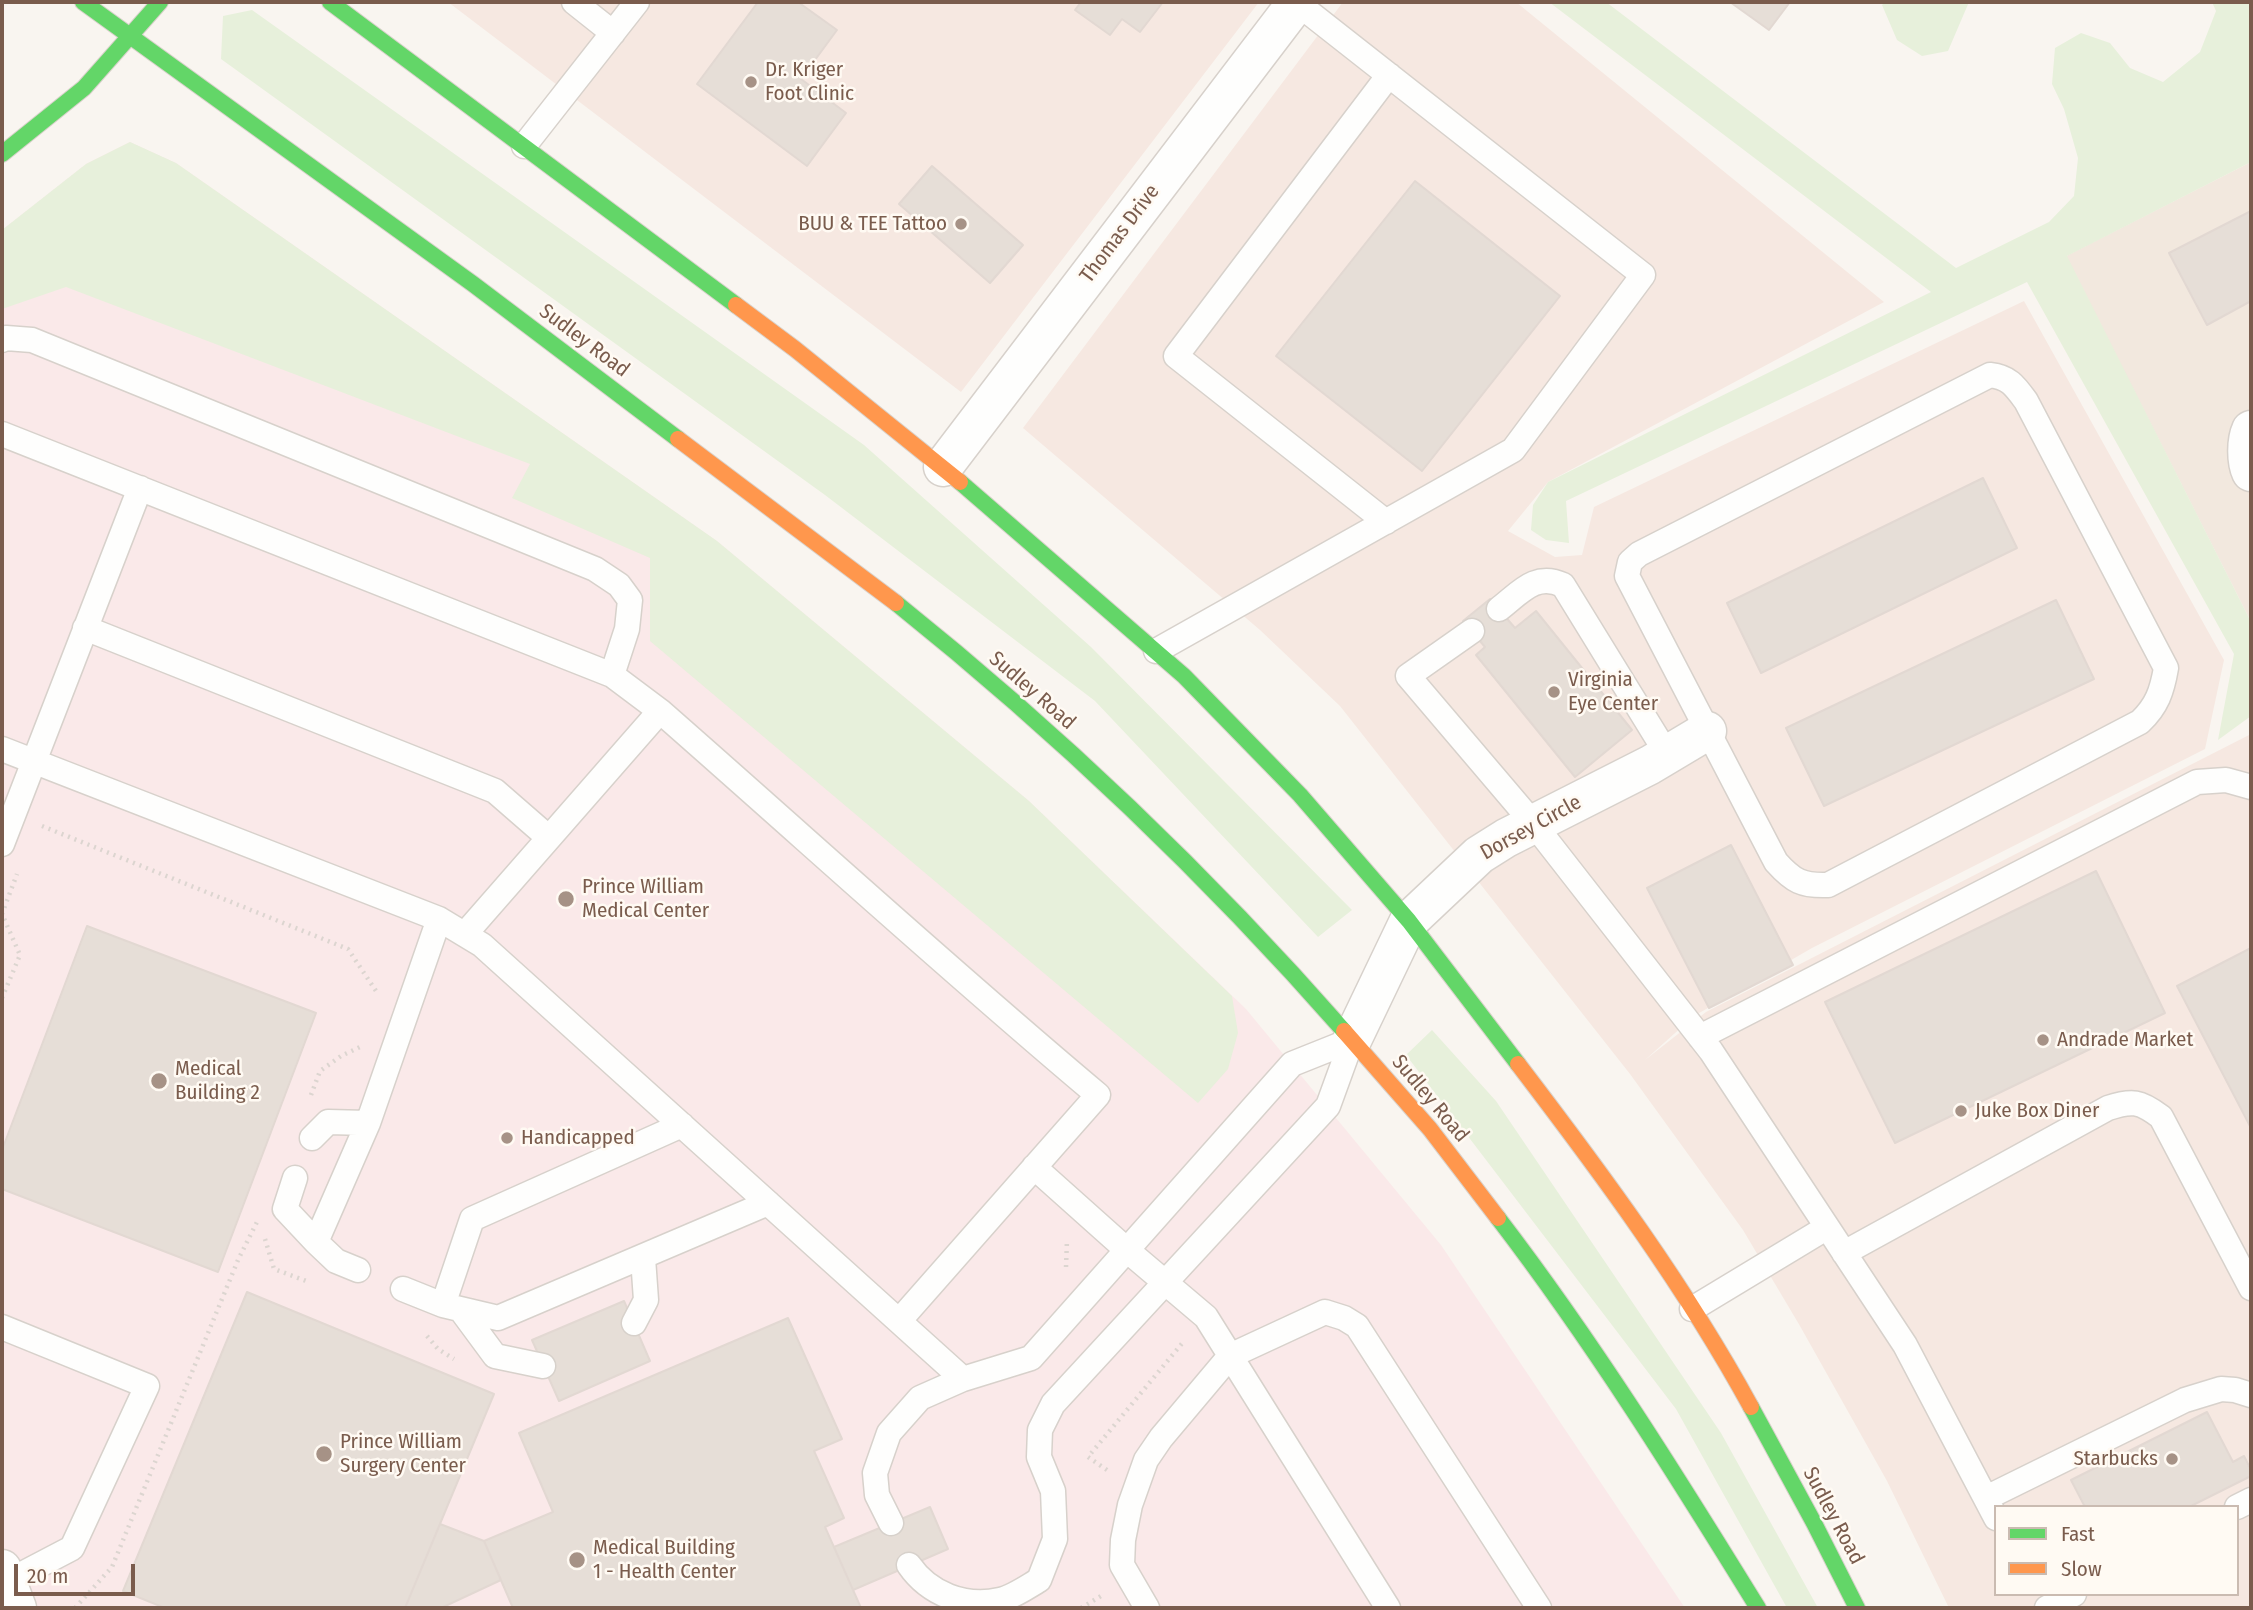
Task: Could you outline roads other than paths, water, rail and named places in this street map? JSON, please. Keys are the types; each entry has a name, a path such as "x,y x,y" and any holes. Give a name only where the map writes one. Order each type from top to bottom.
{"main road":[{"name":"Sudley Road","path":"83,2 473,284 898,604 1017,704 1160,836 1296,976 1430,1129 1548,1283 1682,1485 1758,1608"},
{"path":"2,154 84,88 160,2"},
{"name":"Sudley Road","path":"330,2 795,349 943,467 1190,682 1300,795 1409,921 1594,1163 1692,1309 1744,1396 1857,1608"}],"street":[{"name":"Thomas Drive","path":"943,467 1297,2"},
{"path":"2251,430 2248,456 2251,472"},
{"name":"Dorsey Circle","path":"1352,1040 1409,921 1479,855 1533,823 1707,731"}],"lane":[{"path":"574,2 613,33"},
{"path":"524,146 637,2"},
{"path":"1156,651 1513,450 1643,275 1297,2"},
{"path":"1386,522 1176,356 1389,75"},
{"path":"2,340 32,340 595,569 618,585 630,600 627,629 612,675"},
{"path":"1990,375 2011,380 2025,401 2166,668 2162,692 2151,712 2140,722 2104,741 1828,885 1819,886 1811,886 1791,878 1776,862 1707,731 1627,576 1630,562 1639,554 1990,375"},
{"path":"2,434 612,675 660,711 837,866 927,950 1098,1095 899,1321"},
{"path":"2,844 140,488"},
{"path":"1499,610 1535,581 1551,580 1563,585 1667,754"},
{"path":"85,628 495,791 549,838"},
{"path":"1472,631 1408,676 1533,823 1700,1037 1905,1345 1991,1508"},
{"path":"465,934 660,711"},
{"path":"2,749 439,919 482,945 963,1379"},
{"path":"1700,1037 2197,782 2226,780 2251,787"},
{"path":"316,1242 368,1123 439,919"},
{"path":"891,1523 877,1495 875,1473 888,1433 920,1398 963,1379 1031,1358 1292,1064 1352,1040"},
{"path":"909,1565 920,1581 939,1592 953,1599 979,1603 1002,1600 1039,1580 1055,1539 1053,1491 1039,1457 1040,1430 1053,1404 1328,1106 1352,1040"},
{"path":"1844,1253 2108,1108 2128,1102 2147,1107 2161,1117 2251,1288"},
{"path":"312,1138 328,1122 368,1123"},
{"path":"452,1307 472,1219 682,1125"},
{"path":"1034,1167 1206,1317 1388,1608"},
{"path":"295,1178 285,1209 336,1261 358,1270"},
{"path":"403,1289 452,1307 498,1318 768,1203"},
{"path":"1692,1309 1826,1228"},
{"path":"634,1323 646,1300 643,1258"},
{"path":"452,1307 495,1356 543,1366"},
{"path":"1147,1608 1122,1565 1123,1540 1130,1504 1146,1460 1161,1438 1230,1356 1325,1312 1344,1318 1357,1326 1539,1608"},
{"path":"2,1326 147,1386 72,1548 9,1586"},
{"path":"1996,1505 2185,1400 2221,1389 2251,1395"},
{"path":"2047,1608 2070,1596"}],"place":[{"name":"Dr. Kriger Foot Clinic","path":"751,82"},
{"name":"BUU & TEE Tattoo","path":"961,224"},
{"name":"Virginia Eye Center","path":"1554,692"},
{"name":"Prince William Medical Center","path":"566,899"},
{"name":"Andrade Market","path":"2043,1040"},
{"name":"Medical Building 2","path":"159,1081"},
{"name":"Juke Box Diner","path":"1961,1111"},
{"name":"Handicapped","path":"507,1138"},
{"name":"Prince William Surgery Center","path":"324,1454"},
{"name":"Starbucks","path":"2172,1459"},
{"name":"Medical Building 1 - Health Center","path":"577,1560"}]}
